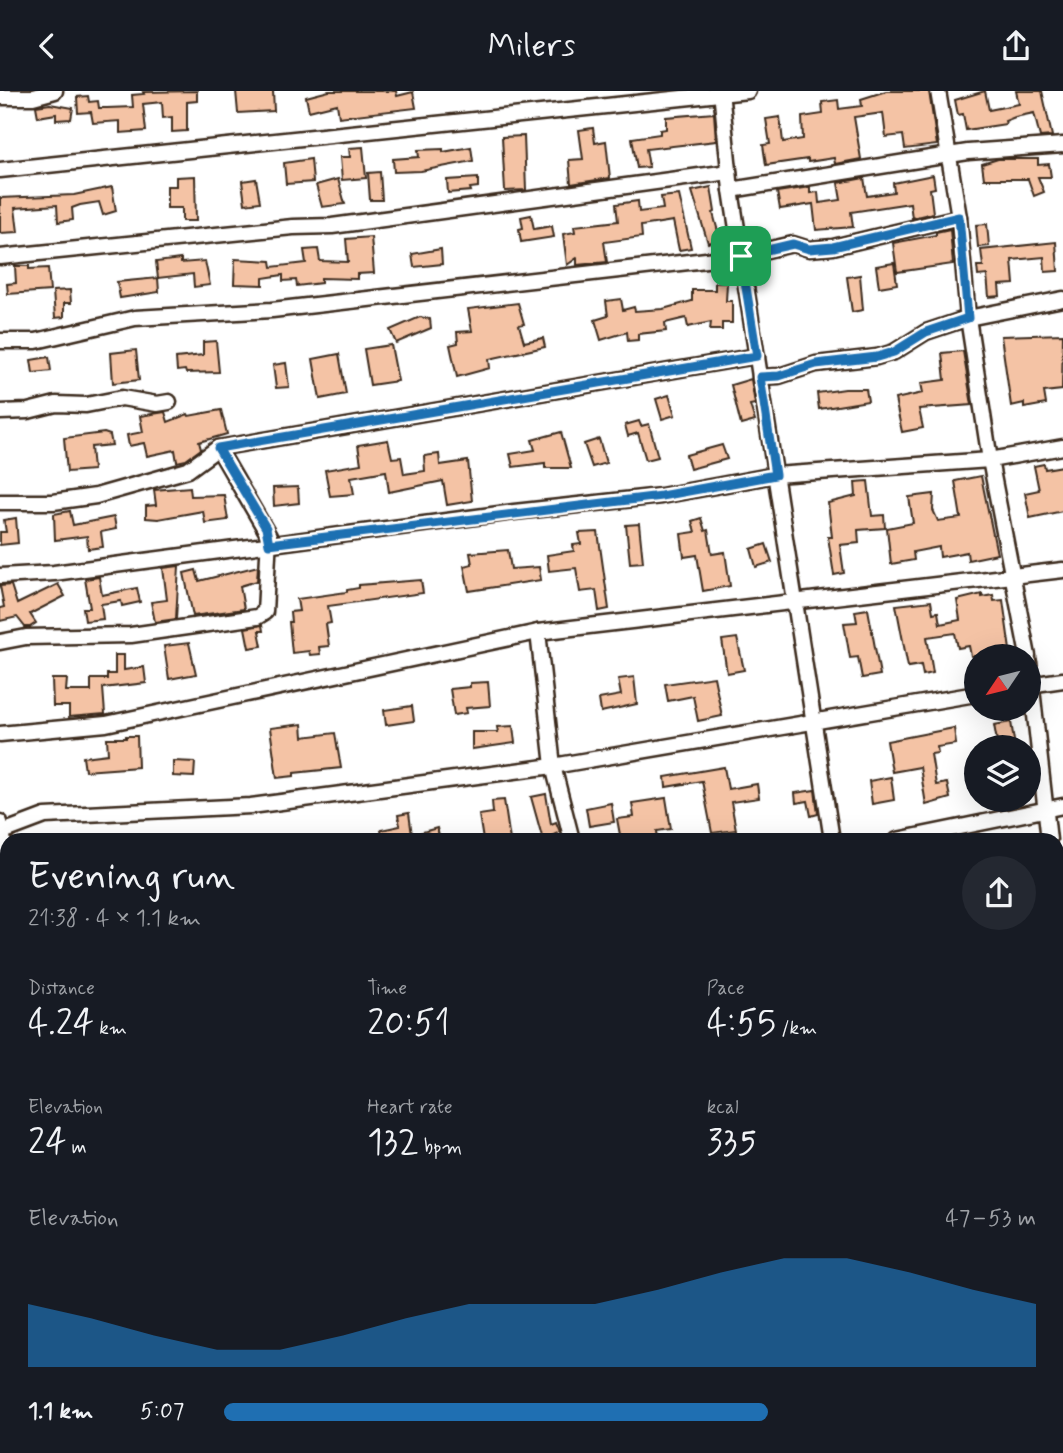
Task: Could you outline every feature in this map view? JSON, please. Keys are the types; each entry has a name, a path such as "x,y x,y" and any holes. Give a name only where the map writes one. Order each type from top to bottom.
{"street":[{"path":"0,97 33,97 55,91"},
{"path":"0,170 748,91"},
{"path":"938,91 959,217 968,318 990,460 1026,644"},
{"path":"722,93 731,190 831,833"},
{"path":"731,190 1006,148 1063,145"},
{"path":"0,257 293,227 332,226 729,172"},
{"path":"0,341 36,341 135,318 272,310 741,256 793,244 809,249 833,247 959,217"},
{"path":"760,377 779,376 816,364 877,357 894,352 926,332 968,318 1063,299"},
{"path":"0,502 53,502 96,496 188,470 218,448 757,356"},
{"path":"0,412 28,411 55,404 86,405 122,398 158,404 169,402"},
{"path":"0,576 54,573 661,496 775,475 990,460 1063,447"},
{"path":"0,642 26,638 131,635 257,617 267,606 269,544 266,528 218,448"},
{"path":"0,734 106,724 538,632 1063,570"},
{"path":"538,632 553,765 570,833"},
{"path":"1041,683 1063,680"},
{"path":"1,829 44,817 251,806 553,765 964,696"},
{"path":"1035,721 1048,833"},
{"path":"930,833 1063,806"}],"building":[{"path":"197,91 197,101 187,102 187,131 172,132 172,117 163,118 162,102 143,104 146,131 120,133 120,121 93,123 91,112 78,113 77,97 88,96 89,102 98,101 99,108 133,107 132,95 144,94 143,92"},
{"path":"236,91 273,91 274,111 238,113"},
{"path":"329,91 396,91 397,96 413,92 416,108 339,117 337,104 309,111 306,97"},
{"path":"886,91 929,91 937,145 905,149 903,135 886,137 883,113 854,117 861,159 835,164 834,158 766,165 763,145 770,144 766,119 780,117 783,142 803,139 802,117 823,114 822,102 838,100 839,109 862,106 861,99"},
{"path":"985,91 989,110 1019,104 1016,91 1042,91 1052,136 1040,137 1034,113 1015,117 1005,121 1006,124 966,130 963,114 958,115 955,100"},
{"path":"50,104 73,108 71,119 56,120 56,114 38,117 36,106"},
{"path":"714,113 716,141 646,149 649,167 637,168 632,138 660,134 660,130 666,129 666,117"},
{"path":"593,128 595,143 606,141 610,178 571,184 569,160 583,159 579,130"},
{"path":"524,136 526,190 505,191 502,137"},
{"path":"363,147 366,178 342,180 340,157 350,157 349,148"},
{"path":"471,147 473,161 421,171 394,172 393,159 419,157 418,150 443,149 443,152"},
{"path":"311,159 313,182 286,184 284,163"},
{"path":"998,159 1038,159 1038,165 1049,164 1051,177 1038,177 1044,192 1034,196 1028,179 984,179 982,164"},
{"path":"380,172 382,200 370,200 368,173"},
{"path":"933,175 935,188 930,189 933,213 912,218 910,203 851,212 853,227 816,230 813,204 780,209 777,192 810,187 810,193 818,192 819,203 841,200 838,183 864,178 867,196 894,192 893,183"},
{"path":"195,176 196,221 182,221 182,208 167,208 167,186 176,186 176,177"},
{"path":"478,178 478,187 470,188 471,191 448,193 447,180"},
{"path":"256,179 260,202 245,204 242,181"},
{"path":"338,179 345,204 322,207 316,185"},
{"path":"112,187 116,211 103,215 99,202 80,205 72,208 73,220 58,222 57,205 15,208 18,232 0,233 0,198 74,195"},
{"path":"711,187 713,213 720,239 708,243 692,191"},
{"path":"679,195 691,248 679,250 673,221 641,226 642,237 604,242 607,262 577,265 577,258 567,265 563,234 575,232 574,226 618,221 616,204 638,201 639,212 663,209 661,197"},
{"path":"531,215 534,229 552,226 554,237 521,242 521,217"},
{"path":"987,224 989,246 978,247 976,225"},
{"path":"950,229 953,264 897,272 893,243 936,235 936,232"},
{"path":"371,237 374,273 357,274 357,279 321,278 321,283 297,286 296,280 283,281 283,275 263,278 263,285 234,284 235,259 271,261 272,267 306,263 304,250 318,249 320,261 348,262 346,239"},
{"path":"1056,242 1058,271 1045,272 1044,257 1012,260 1014,284 999,285 1000,296 989,297 987,275 978,276 977,266 983,266 981,250"},
{"path":"441,249 442,264 414,267 412,254"},
{"path":"181,259 181,263 205,261 210,285 194,287 193,274 158,278 156,262"},
{"path":"894,263 897,284 879,287 876,266"},
{"path":"15,266 29,266 29,269 48,268 50,291 8,294 7,284 16,283"},
{"path":"860,275 863,310 852,312 847,277"},
{"path":"158,278 159,292 120,298 117,282"},
{"path":"715,283 727,283 726,301 732,301 732,323 722,323 722,330 710,330 711,322 688,327 686,318 665,323 666,331 638,334 638,340 628,341 627,332 601,340 595,320 608,316 606,301 621,299 623,310 634,307 635,311 663,309 692,301 692,290 715,290"},
{"path":"70,290 71,303 64,303 64,317 55,318 53,291"},
{"path":"518,303 524,324 519,325 524,342 543,338 545,347 489,359 490,368 457,377 450,345 458,343 457,332 472,331 468,309"},
{"path":"420,317 430,319 431,328 396,343 390,330"},
{"path":"1063,334 1062,390 1044,392 1046,404 1024,408 1024,403 1011,406 1001,336"},
{"path":"216,341 219,372 177,371 176,358 203,355 203,342"},
{"path":"391,345 398,381 370,385 364,349"},
{"path":"136,350 139,380 113,383 111,353"},
{"path":"963,351 972,405 919,409 923,428 902,432 895,399 923,393 921,383 945,380 942,353"},
{"path":"339,354 346,394 320,399 313,359"},
{"path":"49,357 51,371 33,373 31,360"},
{"path":"286,363 289,387 276,388 273,365"},
{"path":"751,379 755,404 750,405 755,421 741,425 731,385"},
{"path":"866,389 868,401 819,409 817,393"},
{"path":"669,395 675,415 662,419 656,399"},
{"path":"221,410 227,434 199,442 201,449 186,460 177,462 175,450 147,456 144,443 129,446 127,435 143,432 140,416 165,412 168,422 188,414 189,416"},
{"path":"639,421 641,426 649,424 658,457 646,460 638,433 628,436 625,425"},
{"path":"561,432 571,468 545,468 545,463 513,467 510,454 535,450 532,440"},
{"path":"104,433 110,435 112,445 91,447 93,470 67,472 64,438"},
{"path":"599,439 606,463 592,467 584,444"},
{"path":"388,440 392,458 401,457 404,474 425,471 424,456 439,454 440,465 468,461 472,501 447,505 443,481 389,492 386,471 351,477 354,494 330,496 325,470 361,464 358,445"},
{"path":"722,445 727,459 690,469 686,455"},
{"path":"1044,464 1045,469 1063,466 1063,511 1030,518 1025,493 1039,490 1034,466"},
{"path":"981,476 997,554 968,560 967,552 940,557 939,547 913,552 914,560 891,564 887,528 913,523 909,497 934,494 933,510 938,521 961,518 955,481"},
{"path":"868,481 872,516 884,515 885,528 858,530 859,543 840,545 844,573 834,575 828,537 832,537 828,503 856,496 855,482"},
{"path":"190,487 191,496 224,495 228,520 205,523 203,511 158,519 146,518 146,506 156,505 154,490"},
{"path":"298,487 299,503 274,506 273,488"},
{"path":"70,511 73,525 114,517 116,529 101,532 103,547 88,549 87,536 55,540 54,514"},
{"path":"16,518 18,543 0,545 0,532 6,532 4,520"},
{"path":"701,518 705,531 708,530 712,554 725,552 730,586 703,591 697,555 684,557 681,534 695,532 692,521"},
{"path":"639,524 643,562 630,563 626,525"},
{"path":"598,532 609,609 599,611 596,590 580,592 576,568 549,571 547,555 574,551 573,545 581,544 579,533"},
{"path":"766,544 772,562 756,567 751,549"},
{"path":"508,550 511,569 539,567 541,580 469,591 464,566 472,564 470,553"},
{"path":"179,566 176,619 155,622 151,602 167,600 163,568"},
{"path":"258,566 257,581 240,586 244,609 193,616 184,573 196,570 199,581"},
{"path":"99,577 102,595 137,588 140,602 122,606 121,601 101,604 103,619 85,621 83,608 90,608 85,579"},
{"path":"421,580 423,593 328,606 331,623 326,624 329,646 319,647 320,654 310,655 309,651 292,653 289,622 290,612 299,611 297,599 347,592 359,588 359,585"},
{"path":"58,584 65,596 30,614 36,623 30,627 25,627 17,617 0,621 0,608 4,607 0,586 11,585 17,604"},
{"path":"982,594 982,597 993,595 994,601 1003,600 1009,644 964,644 964,647 958,648 955,633 927,637 933,673 923,675 921,665 908,667 896,605 931,601 933,613 938,612 940,624 960,620 957,600"},
{"path":"868,609 880,675 862,678 858,657 850,658 844,623 857,622 855,611"},
{"path":"262,625 263,631 259,631 262,646 249,648 245,628"},
{"path":"737,638 744,670 727,673 722,640"},
{"path":"189,643 196,674 169,679 164,646"},
{"path":"115,655 124,655 124,670 144,667 146,683 103,688 105,714 69,717 69,706 53,706 52,679 67,679 66,691 91,691 91,679 107,679 107,674 115,674"},
{"path":"634,677 637,704 601,712 599,699 621,695 618,679"},
{"path":"714,677 722,716 698,721 693,696 668,701 665,684"},
{"path":"488,682 490,706 466,708 467,713 454,715 450,689 470,687 470,683"},
{"path":"412,706 414,721 386,725 384,710"},
{"path":"1011,722 1013,735 996,735 994,725"},
{"path":"302,724 303,737 335,733 341,768 294,773 294,776 277,778 270,728"},
{"path":"513,726 515,743 472,749 472,732 498,732 497,727"},
{"path":"954,728 956,744 937,747 938,753 931,754 936,785 947,783 950,798 926,805 920,767 892,772 887,741"},
{"path":"137,736 138,767 85,771 83,757 108,754 107,738"},
{"path":"173,761 195,762 194,777 173,776"},
{"path":"724,767 728,789 757,784 759,798 731,802 736,830 712,833 702,781 666,787 665,777"},
{"path":"891,777 894,800 872,804 869,781"},
{"path":"815,790 818,814 811,816 808,801 796,803 795,793"},
{"path":"546,794 551,824 556,822 560,832 541,833 531,797"},
{"path":"666,798 671,829 657,833 620,833 617,819 634,817 632,803"},
{"path":"504,800 509,833 482,833 479,815 493,813 492,801"},
{"path":"611,803 614,822 589,826 586,808"},
{"path":"409,813 412,833 382,833 381,830 400,826 398,815"},
{"path":"437,828 438,833 419,833"}],"route":[{"path":"959,217 968,318 926,332 894,352 877,357 816,364 788,374 760,377 775,475 661,496 269,544 266,528 218,448 408,418 757,356 741,256 768,252 793,244 809,249 833,247 959,217"}]}
